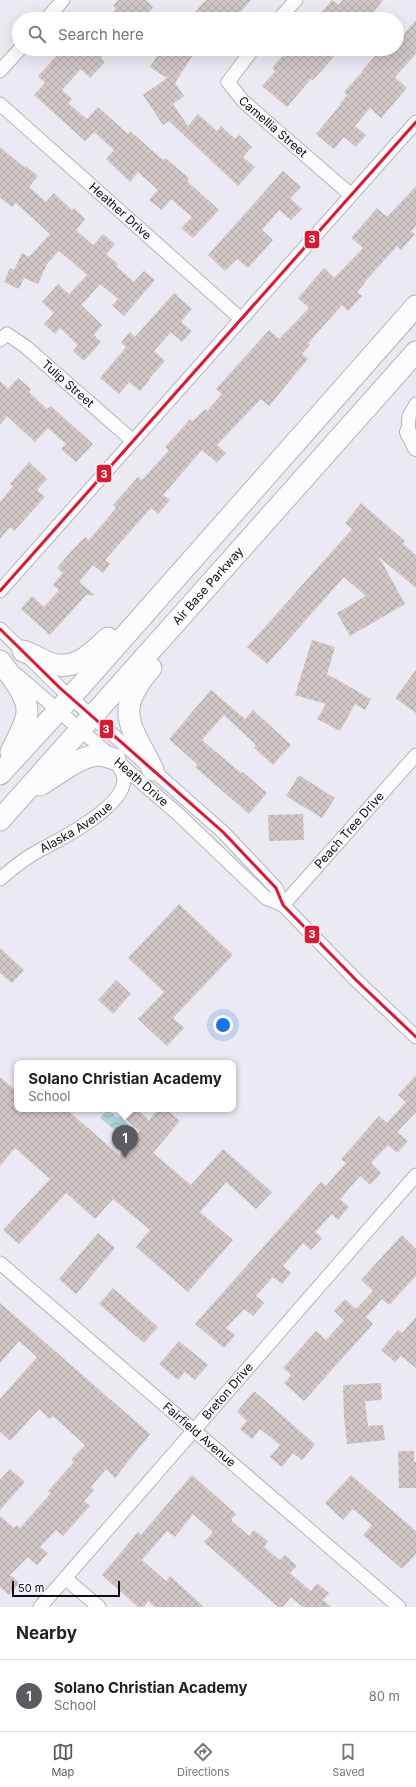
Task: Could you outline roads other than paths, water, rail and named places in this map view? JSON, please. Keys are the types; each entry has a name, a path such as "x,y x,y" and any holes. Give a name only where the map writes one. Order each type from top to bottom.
{"main road":[{"path":"1,773 153,604 416,306"},
{"name":"Air Base Parkway","path":"0,820 416,352"},
{"path":"153,770 131,727 130,705 134,692 140,681 198,616 240,550"},
{"path":"23,651 49,663 72,665 92,653 116,630 153,604"},
{"path":"0,660 21,692 26,705 27,717 1,773"},
{"path":"23,794 88,757 101,755 115,759"}],"street":[{"path":"52,12 63,0"},
{"path":"285,12 296,0"},
{"path":"0,71 14,56"},
{"name":"Camellia Street","path":"248,56 228,82 243,100 351,195"},
{"name":"Heather Drive","path":"0,104 241,319"},
{"path":"0,590 416,122"},
{"name":"Tulip Street","path":"0,340 7,334 26,347 133,441"},
{"path":"416,404 409,416 408,432 416,448"},
{"name":"Heath Drive","path":"0,629 23,651 64,704 86,723 115,759 211,844 266,898 283,905"},
{"name":"Heath Drive","path":"0,660 64,704 86,723 153,770 201,812 237,845 276,888 283,905 356,980 416,1037"},
{"name":"Peach Tree Drive","path":"283,905 416,755"},
{"name":"Alaska Avenue","path":"3,877 22,861 86,824 106,808 119,794 124,781 122,771 115,759"},
{"name":"Breton Drive","path":"40,1607 416,1175"},
{"name":"Fairfield Avenue","path":"0,1263 399,1607"},
{"path":"65,1578 99,1607"}],"water":[{"path":"105,1112 111,1112 117,1118 120,1116 129,1125 121,1135 100,1118"}],"place":[{"name":"Solano Christian Academy","path":"125,1158"}]}
